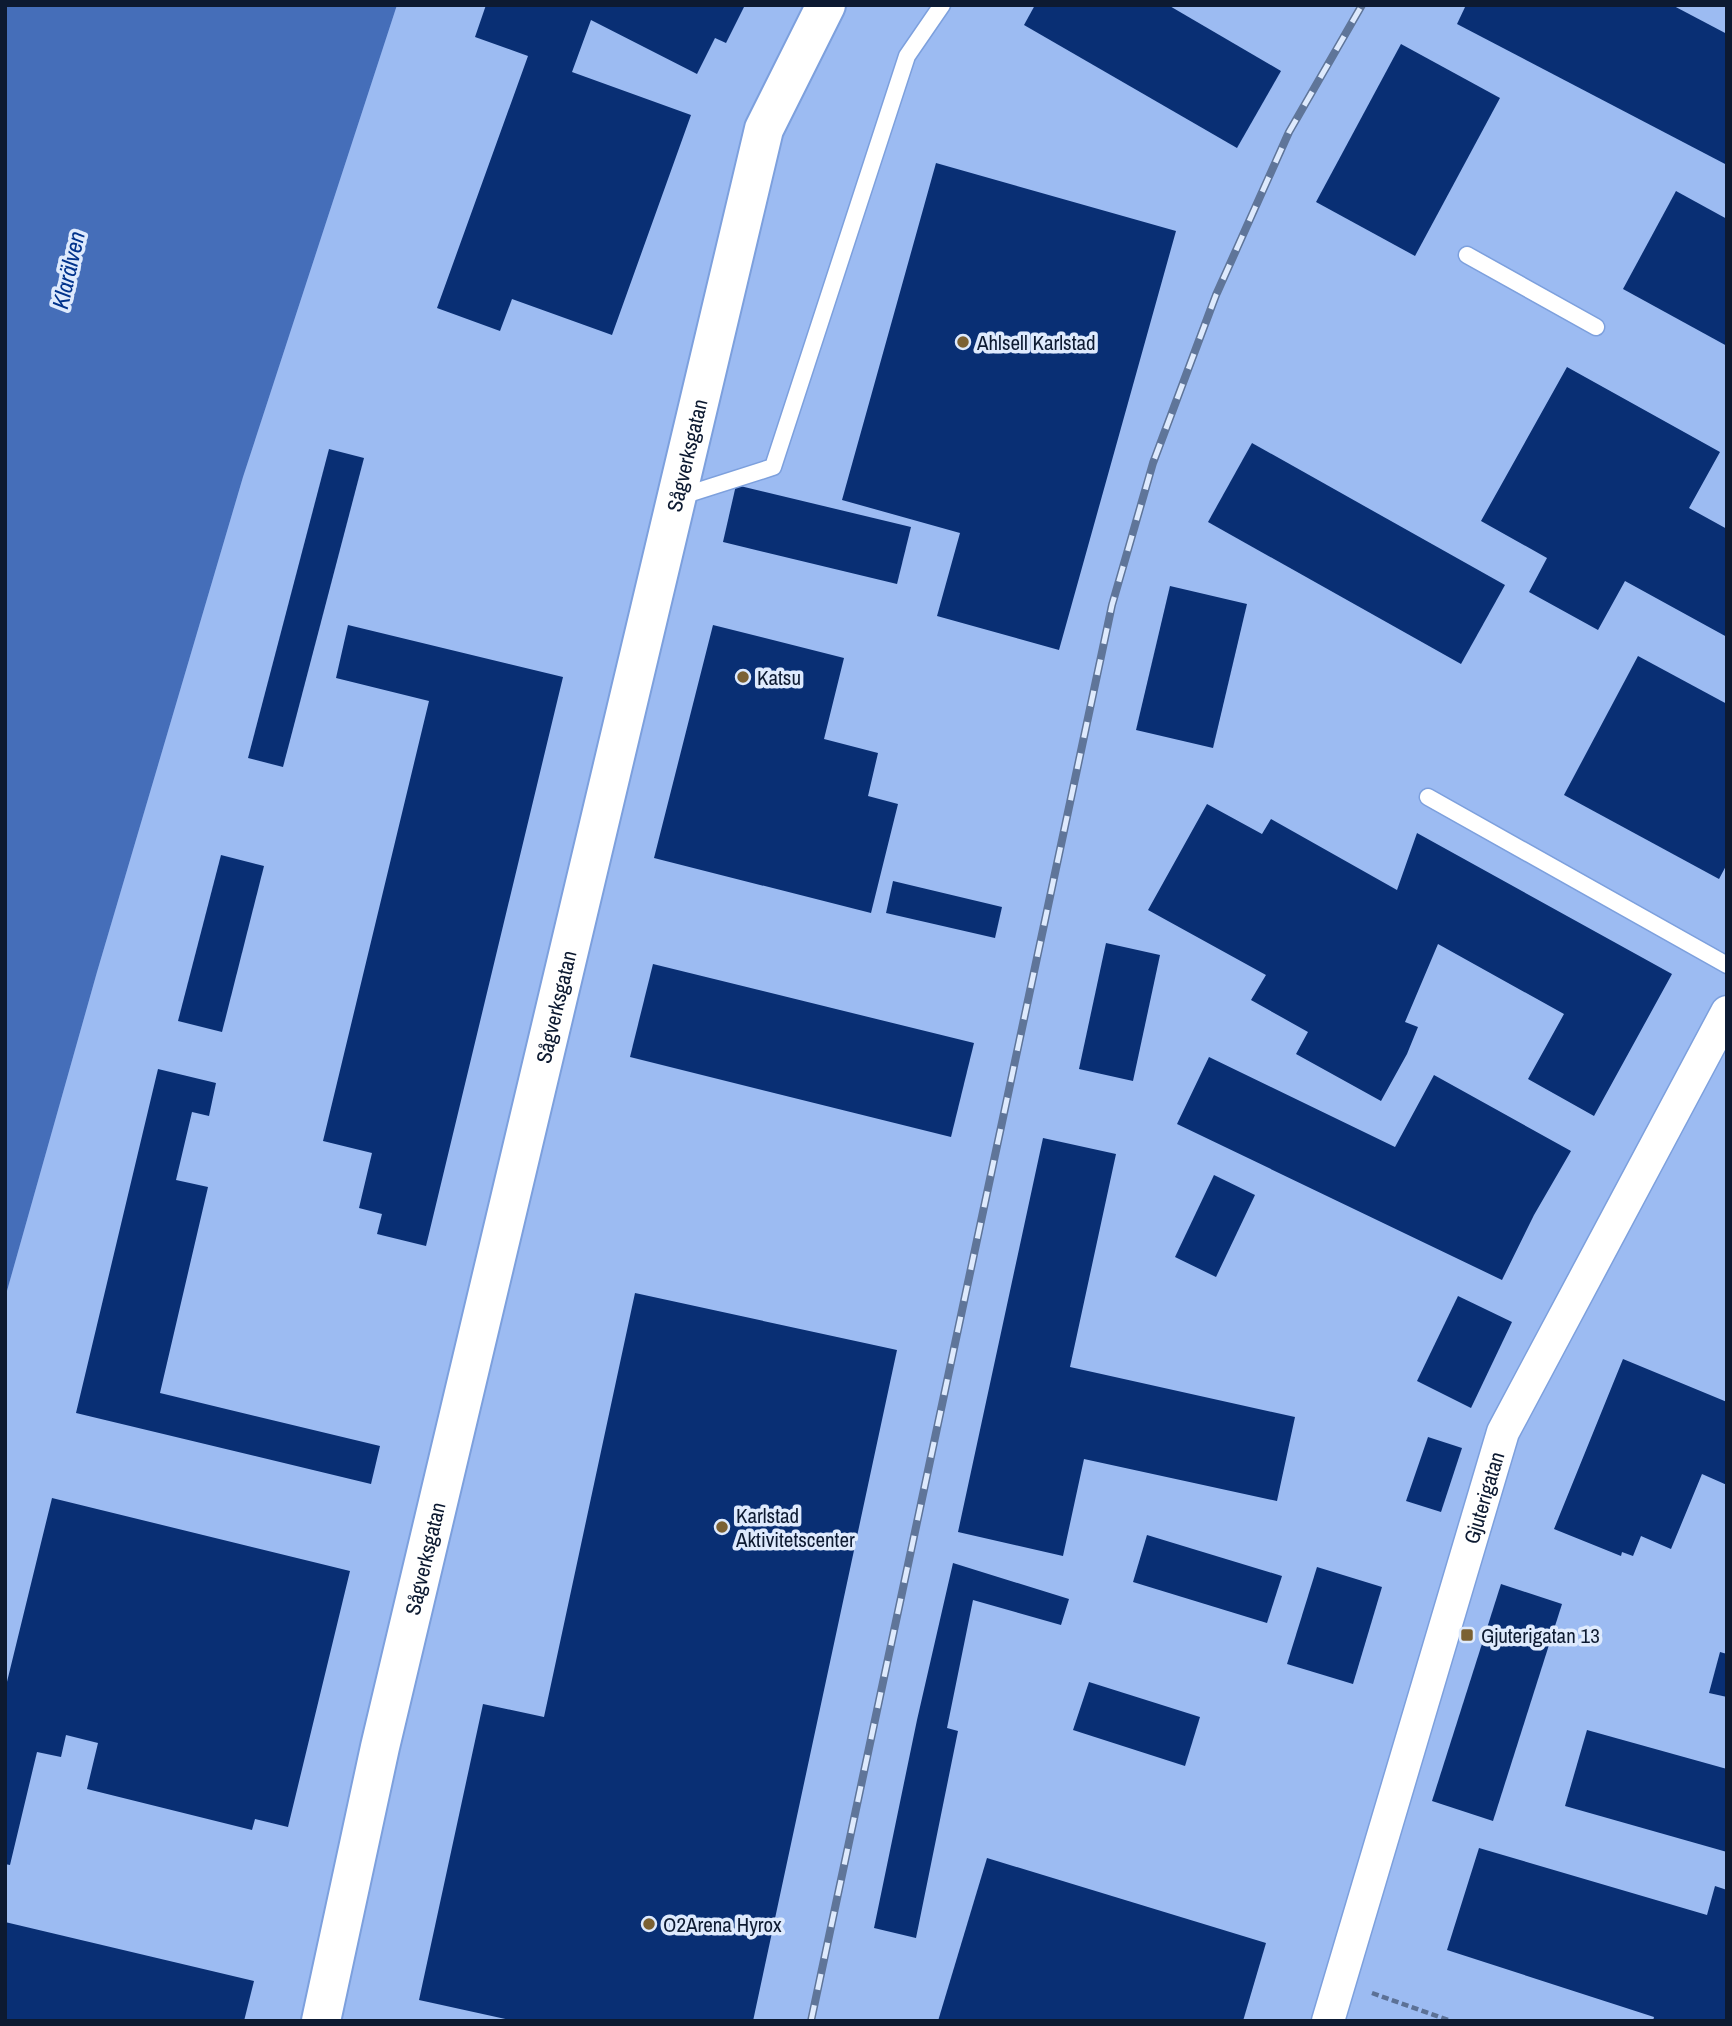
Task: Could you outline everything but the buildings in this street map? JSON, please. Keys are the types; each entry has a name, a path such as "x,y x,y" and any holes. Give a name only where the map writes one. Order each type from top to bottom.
{"street":[{"name":"Sågverksgatan","path":"321,2021 383,1733 764,129 825,5"},
{"name":"Gjuterigatan","path":"1328,2021 1503,1432 1727,1012"}],"lane":[{"path":"676,497 773,467 907,56 942,5"},
{"path":"1467,255 1596,327"},
{"path":"1428,797 1727,965"}],"path":[{"path":"1340,1981 1451,2021"}],"shaded area":[{"path":"397,5 1727,5 1727,2021 5,2021 5,1298 97,972 243,477"}],"water":[{"name":"Klarälven","path":"5,5 397,5 243,477 97,972 5,1298"}],"railway":[{"path":"811,2021 1112,605 1153,463 1216,295 1289,132 1362,5"}],"place":[{"name":"Ahlsell Karlstad","path":"963,342"},
{"name":"Katsu","path":"743,677"},
{"name":"Karlstad Aktivitetscenter","path":"722,1527"},
{"name":"Gjuterigatan 13","path":"1467,1635"},
{"name":"O2Arena Hyrox","path":"649,1924"}]}
